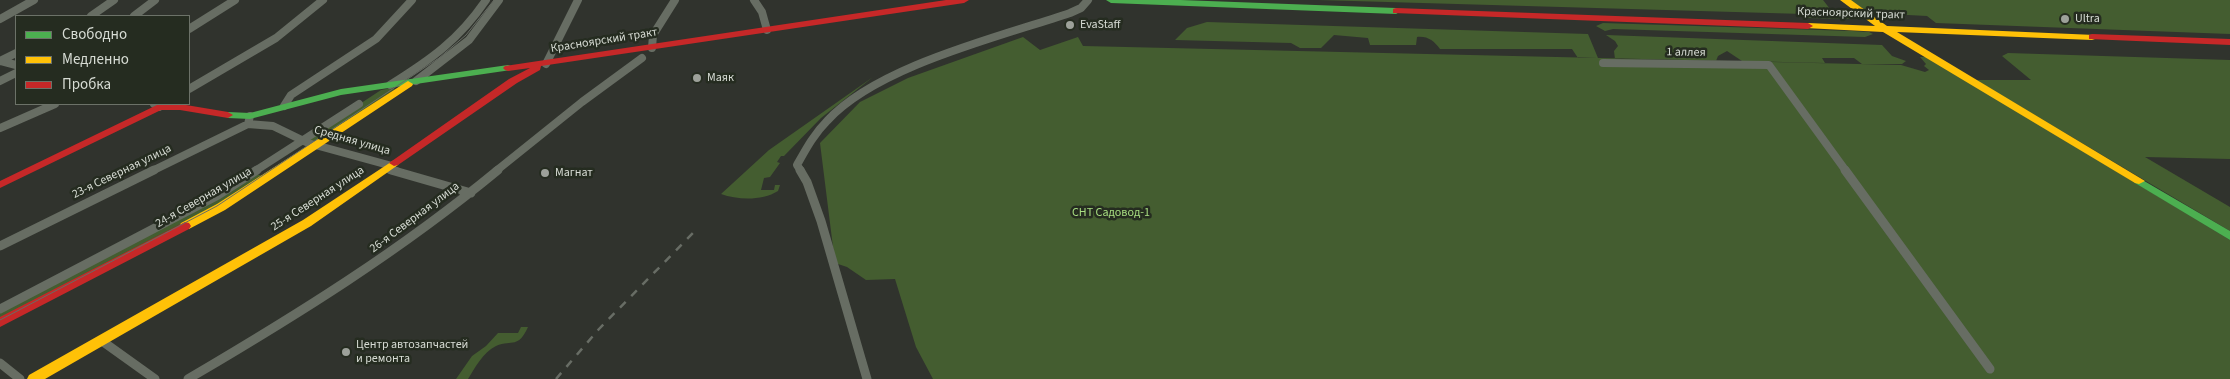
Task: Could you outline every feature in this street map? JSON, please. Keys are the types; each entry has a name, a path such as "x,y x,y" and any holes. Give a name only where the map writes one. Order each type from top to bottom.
{"main road":[{"name":"Красноярский тракт","path":"249,120 284,106 341,92 652,48 927,3 964,0"},
{"name":"Красноярский тракт","path":"1111,0 2230,42"},
{"path":"1845,0 1885,29 2230,236"},
{"name":"25-я Северная улица","path":"34,379 267,248 390,168 513,81 546,64"},
{"name":"24-я Северная улица","path":"0,324 220,207 414,81"},
{"path":"0,185 159,105"},
{"name":"Средняя улица","path":"159,105 249,120"}],"street":[{"path":"0,18 34,0"},
{"path":"92,15 114,0"},
{"path":"135,15 155,0"},
{"path":"190,29 235,0"},
{"path":"190,88 284,34 304,20 322,0"},
{"path":"284,106 291,95 385,31 412,0"},
{"path":"390,85 449,47 471,24 486,0"},
{"name":"24-я Северная улица","path":"414,81 469,40 499,0"},
{"path":"546,64 578,0"},
{"path":"652,48 651,37 653,32 666,18 675,0"},
{"path":"754,0 762,12 767,30"},
{"path":"866,379 821,221 807,182 797,165 804,148 825,122 871,85 941,56 1070,13 1081,8 1088,0"},
{"path":"0,61 15,54"},
{"name":"26-я Северная улица","path":"188,379 340,287 407,242 471,193 586,97 642,58"},
{"path":"0,61 15,65"},
{"name":"1 аллея","path":"1603,62 1768,65 1898,240 1990,369"},
{"path":"0,81 15,74"},
{"name":"24-я Северная улица","path":"0,309 218,195 359,104"},
{"path":"0,128 52,105"},
{"name":"Средняя улица","path":"249,120 273,126 315,146 343,151 471,193"},
{"name":"23-я Северная улица","path":"0,246 249,120"},
{"path":"102,341 155,379"},
{"path":"0,363 20,379"}],"green space":[{"path":"1318,0 1823,0 1834,14 1841,14 1838,10 1842,10 1851,19 1807,18 1804,14"},
{"path":"1849,0 2230,0 2230,34 1936,23 1927,16 1889,14 1871,10 1872,13 1870,13"},
{"path":"1207,22 1588,34 1598,58 1578,58 1572,49 1440,49 1424,37 1417,37 1416,45 1370,45 1368,38 1334,35 1321,48 1300,48 1291,43 1175,40 1187,28"},
{"path":"1603,23 1852,31 1873,34 1865,37 1613,29 1605,31 1596,26"},
{"path":"1606,35 1882,45 1892,56 1906,61 1902,64 1862,64 1854,58 1822,58 1825,63 1742,61 1727,51 1718,56 1716,61 1615,59 1614,51 1618,46 1615,41"},
{"name":"СНТ Садовод-1","path":"1023,37 1040,50 1078,37 1083,46 1901,65 1925,72 1929,70 1924,66 1926,64 1920,57 1927,57 2230,240 2230,379 933,379 916,347 895,279 866,280 847,267 835,263 820,143 860,102 908,78"},
{"path":"2008,53 2230,60 2230,159 2145,157 2230,207 2230,231 1976,80 2031,80 2002,56"},
{"path":"873,77 821,118 784,156 781,156 777,162 780,163 770,177 764,178 761,190 774,190 775,185 780,185 778,191 765,197 757,198 721,194 769,150"},
{"path":"395,89 319,140 308,141 308,138 381,90"},
{"path":"254,173 265,177 234,196 0,320 0,310"},
{"path":"521,327 528,327 518,341 502,344 491,349 468,379 456,379 472,356 486,346 498,333 518,333"}],"tram line":[{"path":"0,320 217,206 439,58 466,35 494,0"}],"railway":[{"path":"556,379 599,329 693,233"}],"traffic: fast":[{"path":"1111,0 1396,11"},
{"path":"228,115 250,116 341,92 508,68"},
{"path":"2139,181 2230,236"}],"traffic: slow":[{"path":"1845,0 1885,29 2139,181"},
{"path":"1808,26 2092,37"},
{"path":"185,226 221,207 408,84"},
{"path":"34,379 307,223 394,163"}],"traffic: jam":[{"path":"508,68 964,0"},
{"path":"1396,11 1808,26"},
{"path":"2092,37 2230,42"},
{"path":"394,163 513,81 537,68"},
{"path":"0,185 159,107 180,107 228,115"},
{"path":"0,323 185,226"}],"place":[{"name":"Ultra","path":"2065,19"},
{"name":"EvaStaff","path":"1070,25"},
{"name":"Маяк","path":"697,78"},
{"name":"Магнат","path":"545,173"},
{"name":"Центр автозапчастей и ремонта","path":"346,352"}]}
